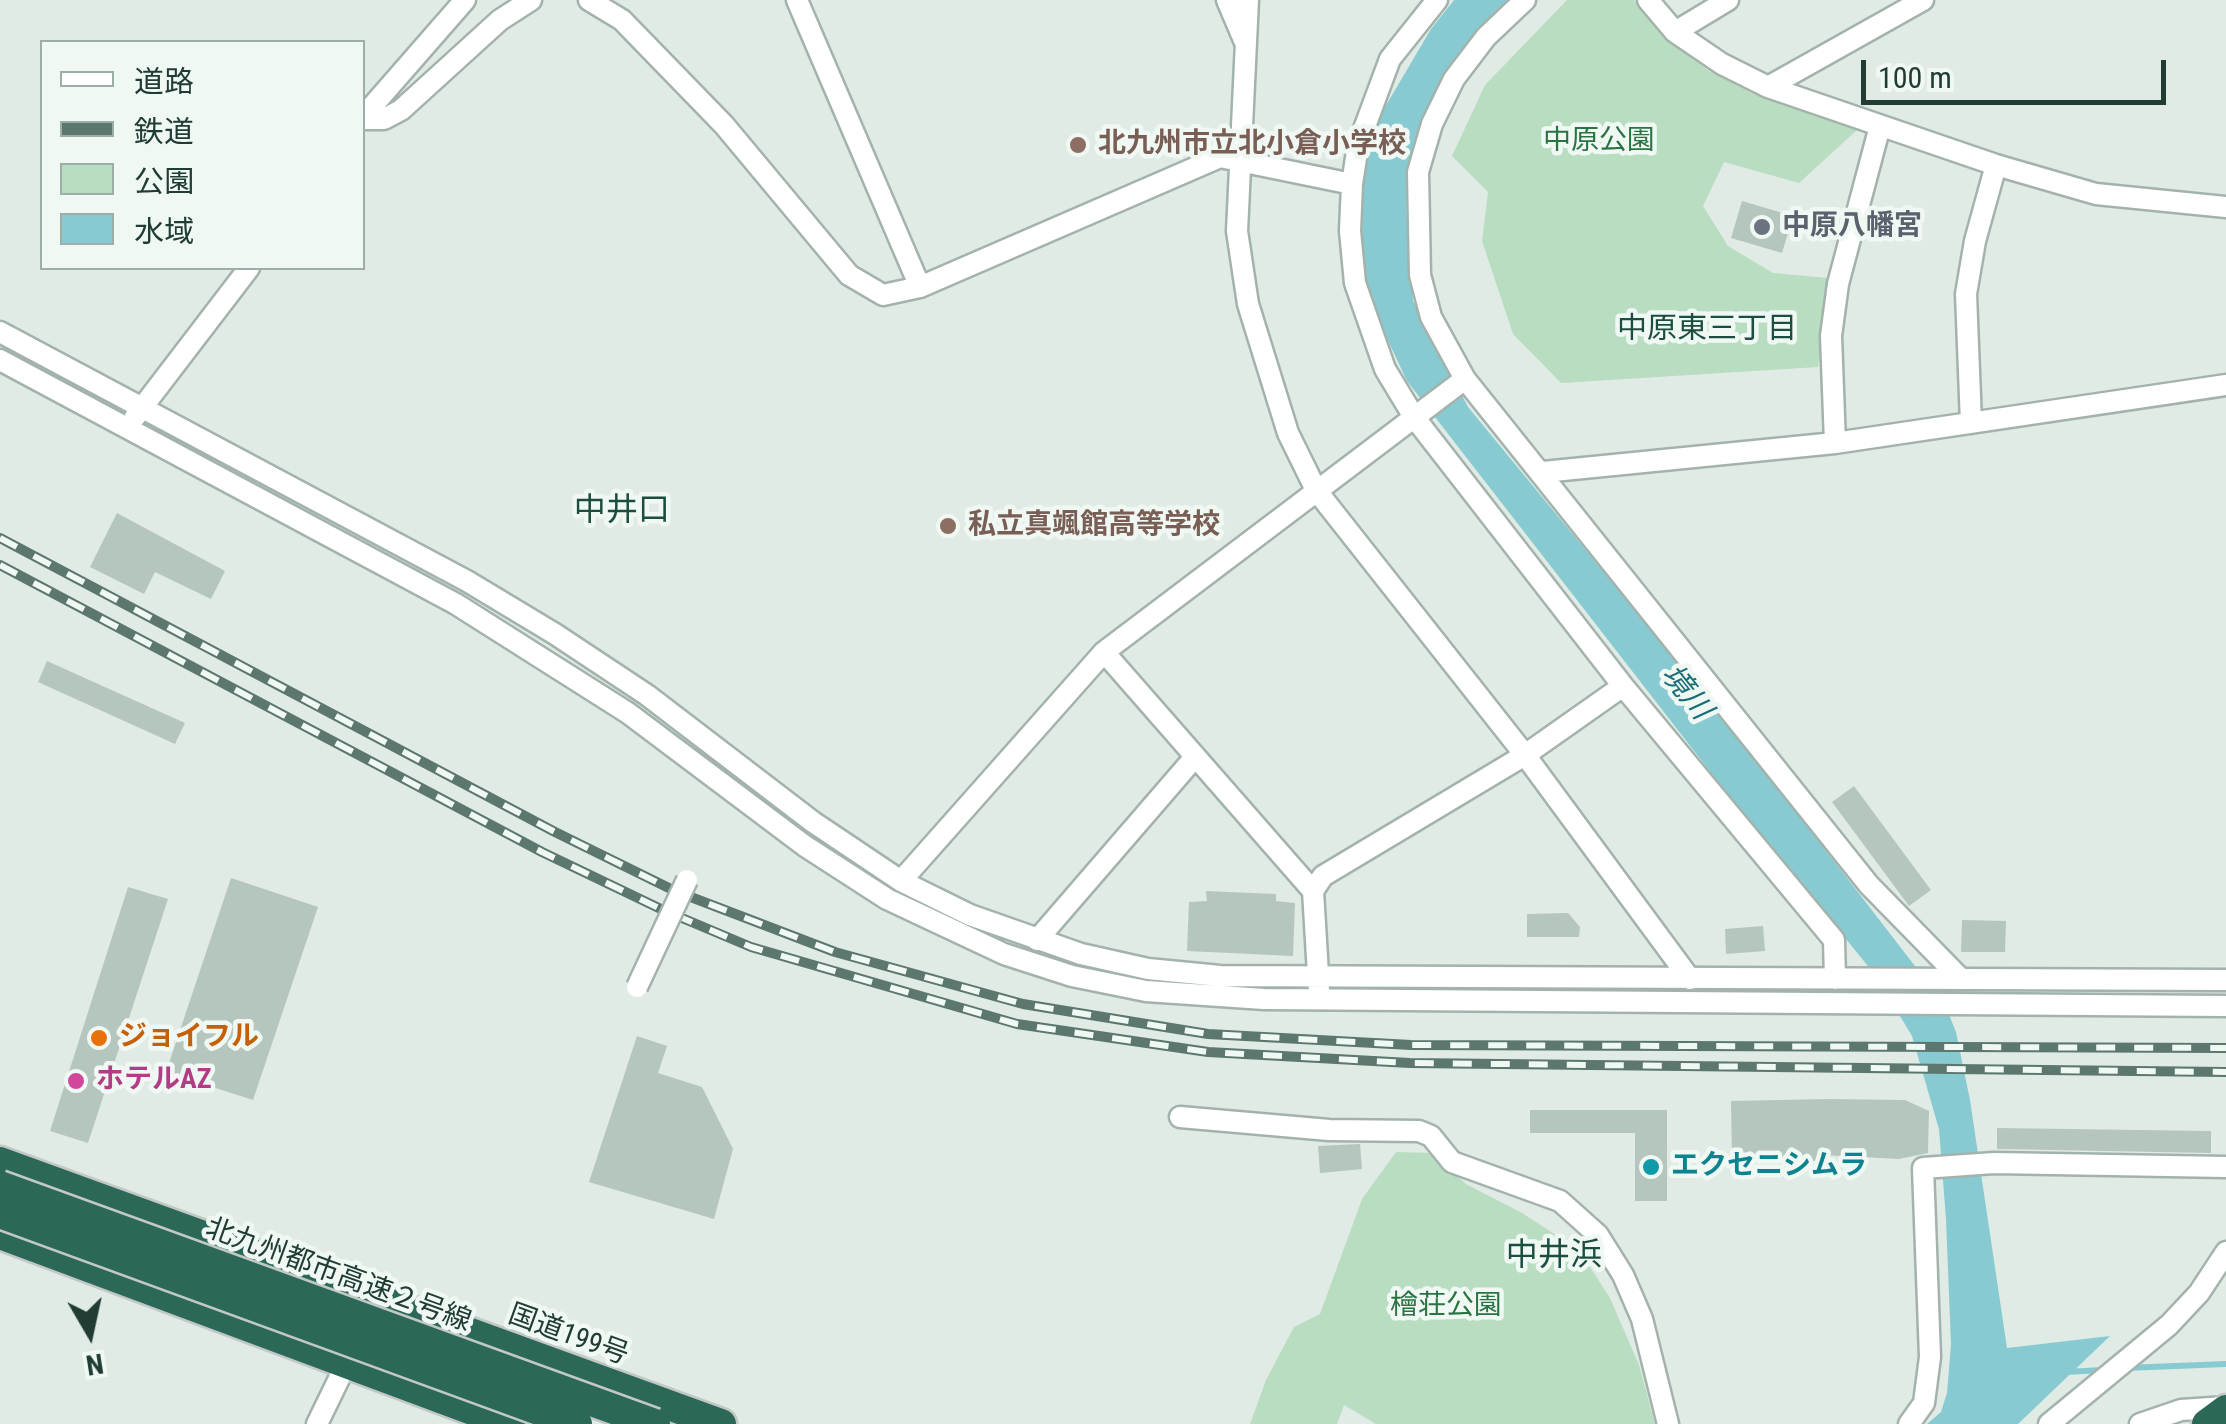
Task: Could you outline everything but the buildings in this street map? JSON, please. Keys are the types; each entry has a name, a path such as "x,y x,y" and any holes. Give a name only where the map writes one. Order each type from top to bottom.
{"highway":[{"name":"国道199号","path":"0,1162 721,1424"},
{"name":"北九州都市高速２号線","path":"0,1186 654,1424"},
{"path":"0,1214 577,1424"},
{"path":"0,1234 345,1366 510,1424"},
{"path":"2207,1424 2226,1408"}],"street":[{"path":"365,115 464,0"},
{"path":"365,118 384,119 401,110 500,20 530,0"},
{"path":"589,0 622,20 724,125 849,274 883,295 920,287 1220,158 1352,184"},
{"path":"798,0 920,287"},
{"path":"1227,0 1245,42"},
{"path":"1248,0 1237,230 1248,304 1288,433 1316,490 1525,755 1690,979"},
{"path":"1437,0 1390,59 1358,145 1352,184 1350,230 1355,283 1385,369 1623,686 1834,940 1834,979"},
{"path":"1526,0 1486,37 1454,79 1432,124 1418,172 1420,275 1431,317 1462,381 1542,472 1869,885 1961,979"},
{"path":"1648,0 1675,32 1722,64 1768,87 1996,165 2096,194 2226,207"},
{"path":"1675,32 1728,0"},
{"path":"1768,87 1922,0"},
{"path":"1835,443 1831,336 1838,284 1880,126"},
{"path":"1971,423 1966,294 1975,241 1996,165"},
{"path":"126,428 246,270"},
{"path":"0,332 467,581 647,694 813,822 901,881 970,915 1037,940 1148,969 1319,988 2226,1006"},
{"path":"0,360 470,613 628,713 805,846 886,899 950,932 1072,976 1146,991 1690,979 2226,980"},
{"path":"901,881 1104,652 1462,381"},
{"path":"1542,472 1835,443 2226,385"},
{"path":"1104,652 1313,891 1319,988"},
{"path":"1313,891 1324,876 1525,755 1623,686"},
{"path":"1037,940 1195,757"},
{"path":"637,986 686,880"},
{"path":"1180,1117 1330,1130 1419,1131 1431,1136 1452,1162 1560,1201 1598,1235 1623,1276 1642,1319 1668,1424"},
{"path":"1909,1424 1924,1403 1930,1357 1923,1168 1994,1163 2226,1167"},
{"path":"2049,1424 2170,1324 2199,1293 2226,1252"},
{"path":"318,1424 376,1300"},
{"path":"2140,1424 2181,1410 2226,1408"}],"green space":[{"name":"中原公園","path":"1567,0 1634,0 1666,38 1709,71 1755,95 1857,130 1799,183 1724,162 1703,206 1728,246 1773,273 1829,278 1818,367 1561,383 1513,334 1482,241 1488,192 1452,156 1485,85"},
{"name":"檜荘公園","path":"1396,1152 1431,1153 1466,1184 1522,1213 1579,1250 1610,1298 1639,1365 1655,1424 1376,1424 1344,1405 1337,1424 1250,1424 1266,1380 1294,1327 1320,1314 1362,1199"}],"water":[{"name":"境川","path":"1454,0 1511,0 1409,173 1406,205 1413,301 1468,407 1719,712 1945,1005 1956,1032 1970,1100 2007,1348 2110,1336 2018,1424 1927,1424 1941,1412 1947,1393 1951,1345 1939,1129 1912,1036 1876,976 1712,774 1407,381 1369,300 1359,211 1371,140 1385,107 1431,29"}],"waterway":[{"path":"2125,1368 2226,1364"},
{"path":"2065,1372 2103,1370"}],"railway":[{"path":"0,538 555,832 675,891 835,952 1023,1004 1208,1034 1411,1045 2226,1048"},
{"path":"0,565 542,852 663,910 751,947 1017,1024 1208,1052 1410,1063 2226,1072"}],"place":[{"name":"北九州市立北小倉小学校","path":"1078,145"},
{"name":"中原八幡宮","path":"1762,227"},
{"name":"私立真颯館高等学校","path":"948,526"},
{"name":"ジョイフル","path":"99,1038"},
{"name":"ホテルAZ","path":"76,1081"},
{"name":"エクセニシムラ","path":"1651,1167"}],"district":[{"name":"中原東三丁目","path":"1707,330"},
{"name":"中井口","path":"622,512"},
{"name":"中井浜","path":"1554,1257"}]}
